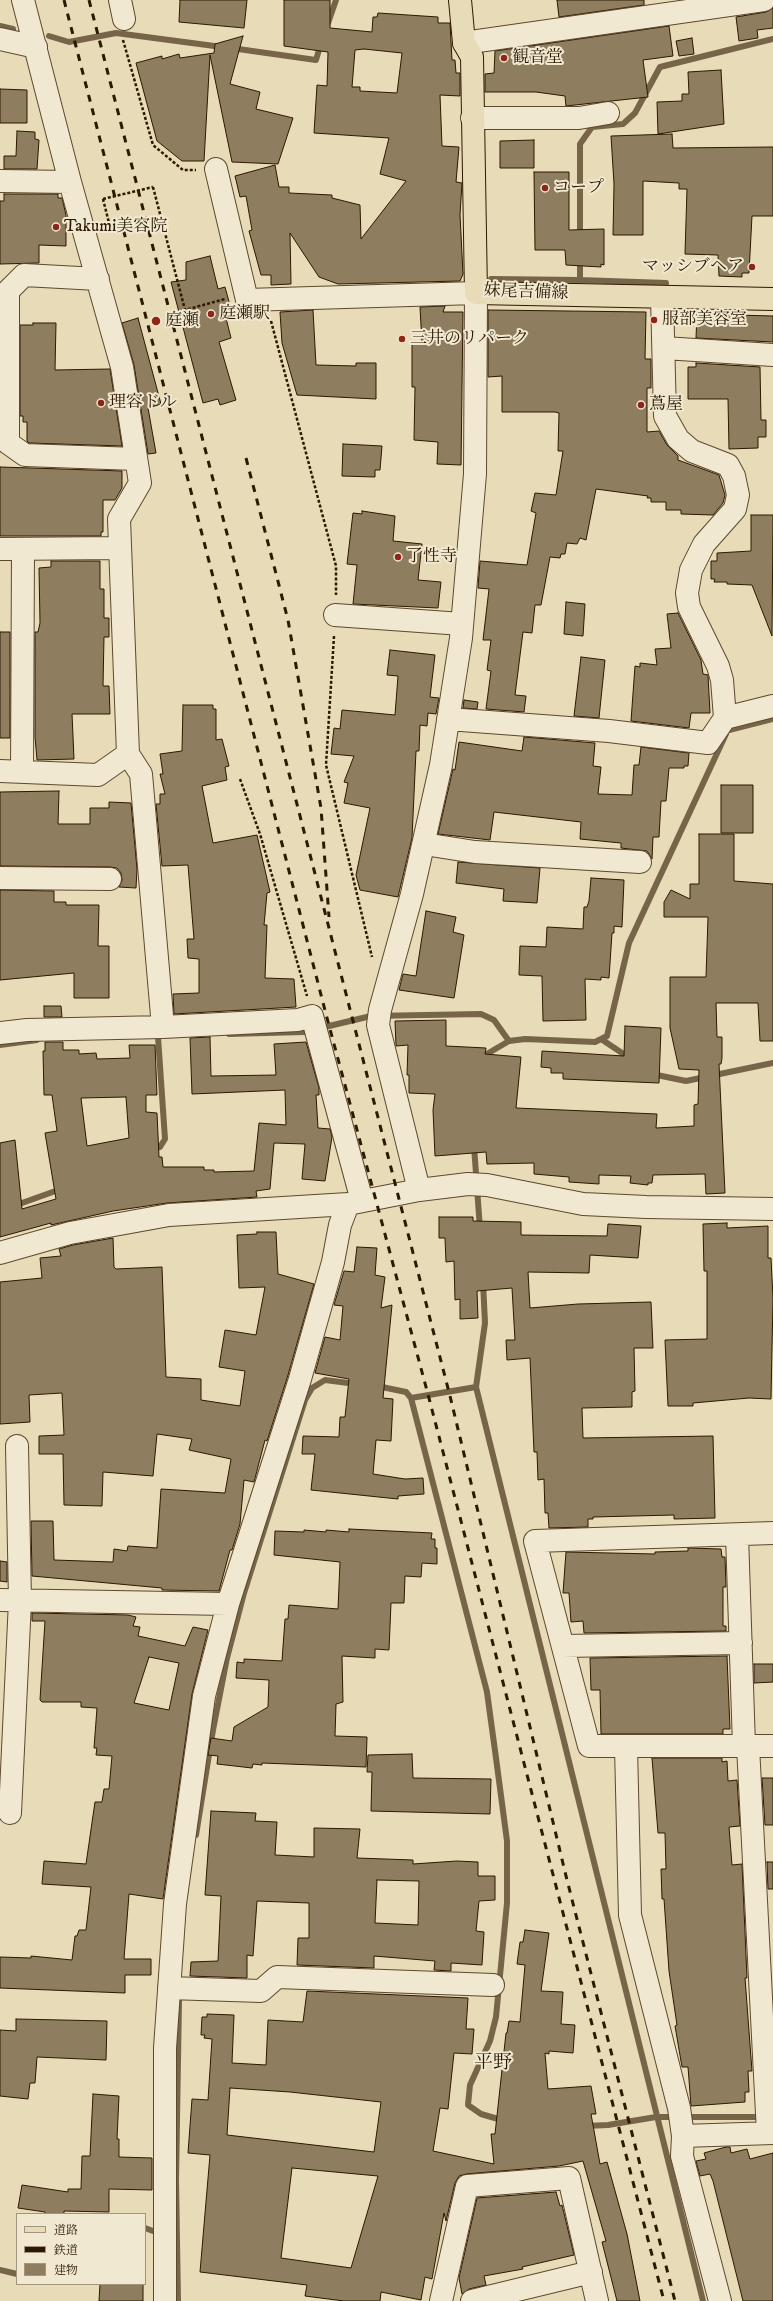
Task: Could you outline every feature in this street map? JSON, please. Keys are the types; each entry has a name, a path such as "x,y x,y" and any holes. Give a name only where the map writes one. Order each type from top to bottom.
{"main road":[{"name":"妹尾吉備線","path":"460,0 464,43 472,57 476,293 773,299"}],"street":[{"path":"23,0 70,182 122,367 140,483 119,519 119,548 128,754 141,774 163,1027"},
{"path":"464,43 764,0"},
{"path":"0,39 36,46"},
{"path":"472,118 579,118 608,113"},
{"path":"216,169 255,296 476,293 475,474 462,624 441,765 412,894 379,1017 418,1190"},
{"path":"0,181 70,182"},
{"path":"98,279 24,275 8,291 8,443 25,455 136,459"},
{"path":"662,297 670,348 665,416 678,439 692,451 728,465 734,476 738,495 735,509 704,544 691,570 687,592 689,607 718,666 733,716"},
{"path":"670,348 773,355"},
{"path":"0,549 119,548"},
{"path":"22,772 23,549"},
{"path":"335,615 462,624"},
{"path":"448,719 609,732 708,744 733,716 773,706"},
{"path":"0,771 98,775 128,754"},
{"path":"424,844 475,852 640,862"},
{"path":"0,878 110,879"},
{"path":"0,1033 27,1030 163,1027 298,1020 314,1024 355,1202 340,1225 333,1262 300,1379 228,1604 204,1696 175,1904 176,1988 165,2048 165,2301"},
{"path":"0,1253 70,1233 169,1215 355,1202 418,1190 477,1184 583,1204 646,1207 773,1209"},
{"path":"10,1813 10,1601 17,1446"},
{"path":"773,1533 535,1541 589,1746 773,1746"},
{"path":"681,2123 769,2125 746,1746 737,1535"},
{"path":"10,1601 228,1604"},
{"path":"563,1646 741,1644"},
{"path":"626,1747 630,1914 681,2123 682,2156 720,2301"},
{"path":"176,1988 261,1991 277,1977 493,1985"},
{"path":"441,2301 467,2186 569,2178 597,2301"},
{"path":"472,2301 590,2272"}],"path":[{"path":"124,42 153,145 183,170 216,169"},
{"path":"109,223 103,199 153,187 186,310 255,296 336,566 335,615 326,765 372,959"},
{"path":"240,779 260,834 314,1024"}],"building":[{"path":"180,0 247,0 244,28 179,22"},
{"path":"284,0 330,0 330,28 372,32 373,17 377,17 378,13 438,17 438,23 450,23 452,60 455,60 456,73 460,73 460,96 440,95 442,146 459,147 456,182 462,183 460,215 463,274 460,281 338,284 319,277 290,233 291,284 271,285 271,275 261,275 249,231 252,230 246,196 240,197 235,176 275,165 279,187 289,187 289,193 332,195 332,198 360,205 361,239 406,181 380,174 389,138 314,133 317,85 327,86 328,52 284,46","holes":["364,49 402,53 397,93 360,91 360,87 352,87 355,50"]},
{"path":"557,0 644,0 644,5 559,17"},
{"path":"773,8 773,28 757,30 758,38 739,41 736,17 766,12"},
{"path":"669,26 673,56 643,60 648,97 566,106 565,96 536,92 485,92 485,74 494,73 495,51"},
{"path":"243,36 230,84 260,92 256,109 293,118 278,164 232,162 210,55 204,161 182,161 157,141 136,63 162,56 162,59 179,54 180,58 214,53 215,44"},
{"path":"692,38 694,54 679,56 676,41"},
{"path":"721,70 724,124 658,134 657,102 682,101 682,94 689,94 688,72"},
{"path":"0,89 27,90 27,123 0,123"},
{"path":"17,131 35,132 35,139 39,140 37,169 4,169 4,156 16,156"},
{"path":"672,134 673,148 773,147 773,216 752,216 749,273 742,273 742,277 719,276 718,255 685,254 687,189 679,189 679,183 643,181 643,235 613,235 614,184 611,136"},
{"path":"534,140 534,168 500,168 500,141"},
{"path":"534,172 569,172 569,230 604,229 604,265 601,264 601,267 566,265 565,250 535,250"},
{"path":"4,194 58,194 58,198 62,198 66,215 66,246 39,245 39,263 0,264 0,201 4,201"},
{"path":"210,256 218,289 225,287 231,309 224,310 231,338 219,342 236,400 220,405 218,399 203,403 171,282 186,280 186,262"},
{"path":"445,306 443,312 463,312 461,465 437,464 438,442 414,440 415,387 412,387 412,344 422,344 420,307"},
{"path":"313,310 316,365 356,366 356,363 376,363 376,399 297,395 282,343 280,312"},
{"path":"488,310 646,312 645,359 651,359 651,388 647,388 647,432 659,431 667,445 678,456 678,460 719,475 725,495 723,503 713,515 681,514 681,510 666,510 666,502 651,502 651,498 647,498 648,496 596,489 586,540 580,538 577,544 567,543 565,554 561,554 560,558 550,557 541,605 535,605 532,633 523,632 515,695 526,696 524,712 486,709 491,671 487,670 491,640 483,640 489,589 478,588 480,561 527,565 536,513 531,511 535,493 556,495 563,451 558,451 559,413 502,412 502,376 488,377"},
{"path":"697,314 773,316 773,342 696,338"},
{"path":"138,318 161,404 148,408 156,453 148,454 134,365 122,323"},
{"path":"33,323 56,323 55,370 110,369 122,446 29,443 27,441 27,422 23,422 23,416 20,416 20,325 33,325"},
{"path":"696,363 760,367 761,420 766,420 766,437 758,437 758,448 729,449 728,399 688,399 688,367 696,367"},
{"path":"343,444 382,446 380,470 375,470 375,477 342,476"},
{"path":"0,467 122,471 122,488 115,500 103,500 103,532 101,532 101,536 0,536"},
{"path":"362,511 395,516 393,541 422,544 418,580 441,582 438,608 353,604 357,565 347,564 353,513 362,514"},
{"path":"751,515 773,515 772,636 752,585 727,584 727,582 714,582 715,579 711,579 711,561 717,561 717,553 751,551"},
{"path":"51,561 100,561 100,589 104,589 104,618 109,618 109,637 104,637 103,686 109,686 110,714 72,714 74,759 37,760 35,737 35,632 38,632 40,623 39,568 51,567"},
{"path":"566,602 585,604 583,636 564,634"},
{"path":"678,613 701,660 703,674 708,675 710,713 691,713 689,728 631,721 635,666 640,667 640,663 657,665 655,649 671,648 667,614"},
{"path":"0,632 10,632 10,738 0,738"},
{"path":"390,650 435,655 430,697 439,698 436,714 428,713 427,726 420,725 419,751 416,751 412,838 398,897 360,890 356,875 370,808 344,803 348,783 344,782 354,756 331,754 334,728 340,729 342,710 395,715 398,676 387,675"},
{"path":"581,657 605,660 599,718 574,716"},
{"path":"464,700 478,702 477,709 463,708"},
{"path":"183,705 213,705 213,709 216,709 216,740 222,739 229,766 225,767 227,780 202,786 213,843 257,835 270,892 267,893 264,925 267,925 265,978 294,979 296,1007 174,1014 173,994 199,993 199,959 188,958 187,939 194,939 188,865 162,866 156,804 160,804 160,794 165,794 160,774 163,774 160,754 182,751"},
{"path":"524,737 595,743 593,766 601,767 598,794 632,795 634,765 639,765 641,747 689,753 688,766 684,766 684,768 669,768 666,801 661,801 659,837 653,837 652,859 647,851 621,848 621,843 580,839 581,822 494,812 490,840 438,834 453,769 455,770 459,742 522,751"},
{"path":"721,785 753,785 753,833 721,833"},
{"path":"59,791 58,824 90,824 90,808 109,808 109,802 131,803 137,869 136,888 119,887 122,880 121,873 117,868 0,866 0,792"},
{"path":"699,834 734,834 734,881 773,884 773,1041 760,1041 758,1003 716,1003 717,1037 722,1037 722,1058 721,1064 719,1064 725,1193 706,1194 705,1174 653,1175 652,1183 648,1183 648,1185 630,1183 631,1176 599,1175 599,1184 569,1182 569,1177 534,1174 534,1163 487,1164 486,1152 435,1156 433,1110 435,1094 409,1093 409,1075 407,1075 408,1045 396,1046 395,1021 446,1020 446,1046 486,1048 485,1054 521,1057 516,1108 657,1114 656,1128 694,1126 694,1105 698,1104 699,1070 679,1069 670,1028 670,977 706,977 708,917 664,917 664,902 671,890 690,899 690,884 699,884"},
{"path":"458,862 540,868 537,903 503,901 504,889 456,883"},
{"path":"591,878 624,880 622,927 614,926 614,933 612,933 609,978 601,977 601,980 585,979 586,1020 543,1021 542,976 519,975 520,946 546,947 547,927 583,929 584,907 587,907 589,901"},
{"path":"0,890 54,891 54,902 66,902 66,905 99,905 98,946 109,946 109,998 74,998 74,973 0,980"},
{"path":"426,911 456,917 453,932 464,935 454,998 399,990 403,974 416,976"},
{"path":"44,1006 61,1006 62,1017 44,1017"},
{"path":"625,1026 661,1028 659,1083 563,1079 563,1073 551,1073 551,1068 541,1067 542,1051 624,1056"},
{"path":"210,1037 211,1076 276,1075 274,1044 306,1042 319,1088 319,1095 316,1095 318,1128 330,1129 332,1137 325,1181 302,1179 305,1144 274,1143 270,1189 256,1191 257,1197 167,1203 113,1211 51,1225 51,1223 0,1237 0,1143 15,1140 22,1209 56,1199 45,1133 57,1131 52,1095 44,1095 43,1051 45,1051 45,1042 63,1042 63,1050 79,1050 79,1054 96,1053 97,1059 130,1058 129,1045 155,1045 157,1095 146,1095 146,1112 157,1113 159,1157 162,1157 163,1167 204,1167 204,1170 214,1170 214,1172 254,1171 259,1123 286,1125 285,1090 192,1094 190,1038","holes":["126,1097 129,1138 87,1146 81,1098"]},
{"path":"439,1217 473,1217 473,1221 521,1222 521,1235 607,1236 608,1224 641,1226 638,1258 590,1255 589,1273 528,1272 530,1308 578,1304 651,1302 653,1348 634,1348 635,1391 632,1392 632,1407 582,1408 583,1438 713,1436 715,1518 674,1519 674,1515 593,1517 593,1519 588,1519 588,1527 549,1528 548,1513 545,1513 544,1479 538,1480 537,1452 534,1452 530,1358 507,1360 506,1340 515,1340 512,1288 477,1291 478,1318 460,1319 460,1299 455,1300 454,1261 446,1262 445,1238 439,1238"},
{"path":"727,1223 727,1228 768,1226 768,1258 771,1258 773,1298 771,1399 749,1398 693,1403 693,1406 668,1406 665,1340 707,1339 707,1271 704,1271 703,1224"},
{"path":"257,1232 276,1232 278,1274 314,1284 288,1375 267,1441 265,1440 254,1482 244,1480 240,1524 232,1550 230,1550 219,1591 162,1590 162,1588 32,1576 31,1521 53,1521 54,1560 113,1562 114,1549 127,1551 128,1546 157,1548 161,1489 225,1493 231,1459 189,1450 192,1439 157,1434 153,1476 103,1472 102,1506 64,1505 63,1454 39,1454 39,1436 64,1435 62,1393 29,1395 30,1422 0,1424 0,1282 42,1278 40,1258 61,1256 59,1249 73,1245 113,1238 114,1267 116,1269 162,1267 166,1377 201,1379 201,1400 240,1406 245,1371 219,1367 225,1330 256,1335 265,1287 239,1288 237,1235 257,1234"},
{"path":"357,1247 377,1248 375,1275 385,1277 381,1308 392,1305 383,1398 393,1399 391,1441 376,1440 373,1474 405,1479 423,1478 424,1494 398,1496 398,1499 311,1490 315,1454 302,1454 303,1436 339,1437 340,1417 345,1417 349,1379 315,1373 325,1337 340,1340 343,1306 334,1305 344,1271 354,1272"},
{"path":"349,1529 432,1533 431,1539 435,1539 435,1548 437,1548 437,1564 422,1563 421,1577 405,1576 404,1603 391,1603 389,1650 375,1649 375,1658 342,1656 343,1702 336,1704 335,1736 367,1737 366,1767 262,1763 262,1765 253,1764 252,1768 217,1764 218,1756 208,1755 211,1738 232,1741 234,1727 268,1707 269,1680 236,1678 237,1662 244,1663 244,1659 282,1661 285,1619 288,1619 289,1605 338,1609 340,1562 274,1555 275,1531 304,1532 304,1530 326,1532 326,1530 349,1532"},
{"path":"688,1548 721,1549 722,1557 725,1557 726,1587 723,1587 723,1626 726,1626 726,1631 584,1633 583,1621 571,1622 569,1593 563,1593 566,1552 655,1554 655,1552 688,1551"},
{"path":"0,1561 7,1562 7,1582 0,1581"},
{"path":"32,1613 128,1615 136,1617 133,1626 140,1627 138,1636 185,1646 193,1627 208,1630 192,1694 163,1899 129,1894 124,1959 151,1959 151,1975 125,1975 125,1993 0,1988 0,1957 31,1958 31,1956 72,1960 75,1936 77,1936 79,1930 86,1930 91,1887 42,1884 44,1861 86,1864 95,1802 102,1802 104,1789 109,1789 112,1756 96,1755 97,1748 94,1748 97,1708 81,1707 81,1702 42,1702 40,1700 45,1621 32,1621","holes":["149,1657 179,1663 169,1710 134,1703"]},
{"path":"727,1656 730,1729 723,1729 723,1734 601,1734 600,1690 591,1690 590,1658"},
{"path":"754,1664 773,1664 773,1682 754,1683"},
{"path":"412,1754 413,1778 491,1779 490,1814 371,1811 372,1772 367,1772 368,1755"},
{"path":"652,1758 722,1758 722,1762 727,1761 728,1781 737,1780 740,1826 729,1827 732,1865 742,1864 747,1978 745,1978 752,2071 748,2071 749,2092 745,2092 745,2102 691,2106 688,2067 682,2067 675,2026 677,2025 669,1971 664,1899 662,1899 661,1869 666,1869 665,1833 658,1833"},
{"path":"762,1778 773,1778 773,1825 765,1825"},
{"path":"211,1811 256,1813 255,1821 277,1822 275,1855 314,1857 314,1828 360,1829 357,1858 413,1860 413,1864 457,1861 478,1862 478,1876 495,1876 495,1900 479,1901 476,1931 484,1932 482,1965 451,1963 451,1971 434,1970 435,1961 374,1956 374,1968 297,1965 298,1938 309,1938 309,1903 257,1901 253,1956 247,1955 247,1978 190,1976 191,1962 218,1961 221,1896 205,1895","holes":["377,1880 419,1881 418,1925 375,1923"]},
{"path":"767,1862 773,1862 773,1889 768,1889"},
{"path":"525,1930 549,1933 541,1991 563,1992 561,2024 575,2025 573,2053 549,2051 549,2054 545,2053 548,2089 591,2086 596,2114 591,2114 600,2164 607,2162 627,2234 640,2301 617,2301 602,2242 606,2241 583,2161 559,2166 466,2174 459,2176 455,2183 446,2221 444,2213 432,2279 425,2277 421,2300 381,2292 380,2301 344,2301 305,2296 307,2285 200,2272 210,2155 188,2153 192,2099 208,2100 212,2039 204,2038 205,2035 201,2035 202,2017 207,2017 207,2014 234,2015 232,2063 266,2065 268,2020 303,2022 307,1991 468,1998 466,2029 474,2029 472,2054 454,2053 448,2109 440,2108 433,2151 494,2164 491,2134 495,2134 506,2033 509,2021 520,2022 525,1965 517,1964 520,1942 523,1942","holes":["230,2088 290,2092 381,2102 374,2152 227,2135","292,2168 378,2176 351,2268 281,2258"]},
{"path":"16,2019 107,2021 106,2060 37,2057 35,2083 30,2083 28,2099 0,2096 0,2030 16,2031"},
{"path":"93,2094 119,2096 117,2139 119,2139 119,2157 152,2158 152,2190 109,2189 109,2212 64,2211 64,2213 45,2213 18,2208 22,2185 68,2192 68,2189 81,2189 82,2156 90,2156"},
{"path":"730,2147 731,2153 747,2149 750,2159 773,2153 773,2301 743,2301 713,2181 710,2174 700,2176 696,2161 706,2159 704,2153"},
{"path":"556,2192 560,2206 562,2205 574,2255 522,2267 523,2269 484,2276 486,2285 469,2289 462,2294 459,2278 477,2198"},
{"path":"100,2285 143,2285 143,2301 99,2301"}],"waterway":[{"path":"328,23 336,0"},
{"path":"0,26 13,29"},
{"path":"49,36 69,42 116,33 222,47"},
{"path":"580,238 580,144 592,127 623,124 635,113 660,67 773,39"},
{"path":"231,48 316,60 321,43"},
{"path":"580,259 580,280 666,283"},
{"path":"491,279 580,280"},
{"path":"729,730 773,719"},
{"path":"480,1058 509,1041 525,1039 595,1042 607,1036 629,943 726,734"},
{"path":"229,1034 304,1032 371,1016 481,1014 494,1020 509,1041"},
{"path":"152,1150 160,1147 165,1139 158,1037"},
{"path":"601,1039 631,1059"},
{"path":"0,1045 37,1040"},
{"path":"652,1074 686,1081 773,1063"},
{"path":"474,1146 480,1229"},
{"path":"0,1211 61,1189"},
{"path":"377,1386 406,1392 411,1398 476,1387 485,1323 483,1282"},
{"path":"196,1835 213,1730 227,1658 244,1593 305,1400 312,1388 325,1380 356,1384"},
{"path":"476,1387 703,2301"},
{"path":"411,1398 487,1692 507,1841 507,1903 496,2017 490,2041 470,2085 468,2105 481,2114 505,2121"},
{"path":"178,2301 176,2180 179,2001"},
{"path":"585,2126 608,2125 656,2117 763,2117"},
{"path":"146,2228 161,2234"},
{"path":"0,2270 16,2274"}],"railway":[{"path":"64,0 327,1018 430,1402 664,2301"},
{"path":"89,0 450,1396 567,1880 675,2301"},
{"path":"246,458 288,620 321,808 329,917"}],"place":[{"name":"観音堂","path":"504,58"},
{"name":"コープ","path":"545,188"},
{"name":"Takumi美容院","path":"56,227"},
{"name":"マッシブヘア","path":"752,267"},
{"name":"庭瀬駅","path":"211,314"},
{"name":"服部美容室","path":"654,320"},
{"name":"庭瀬","path":"156,321"},
{"name":"三井のリパーク","path":"402,339"},
{"name":"理容ドル","path":"101,403"},
{"name":"蔦屋","path":"641,405"},
{"name":"了性寺","path":"398,557"}],"district":[{"name":"平野","path":"493,2064"}]}
